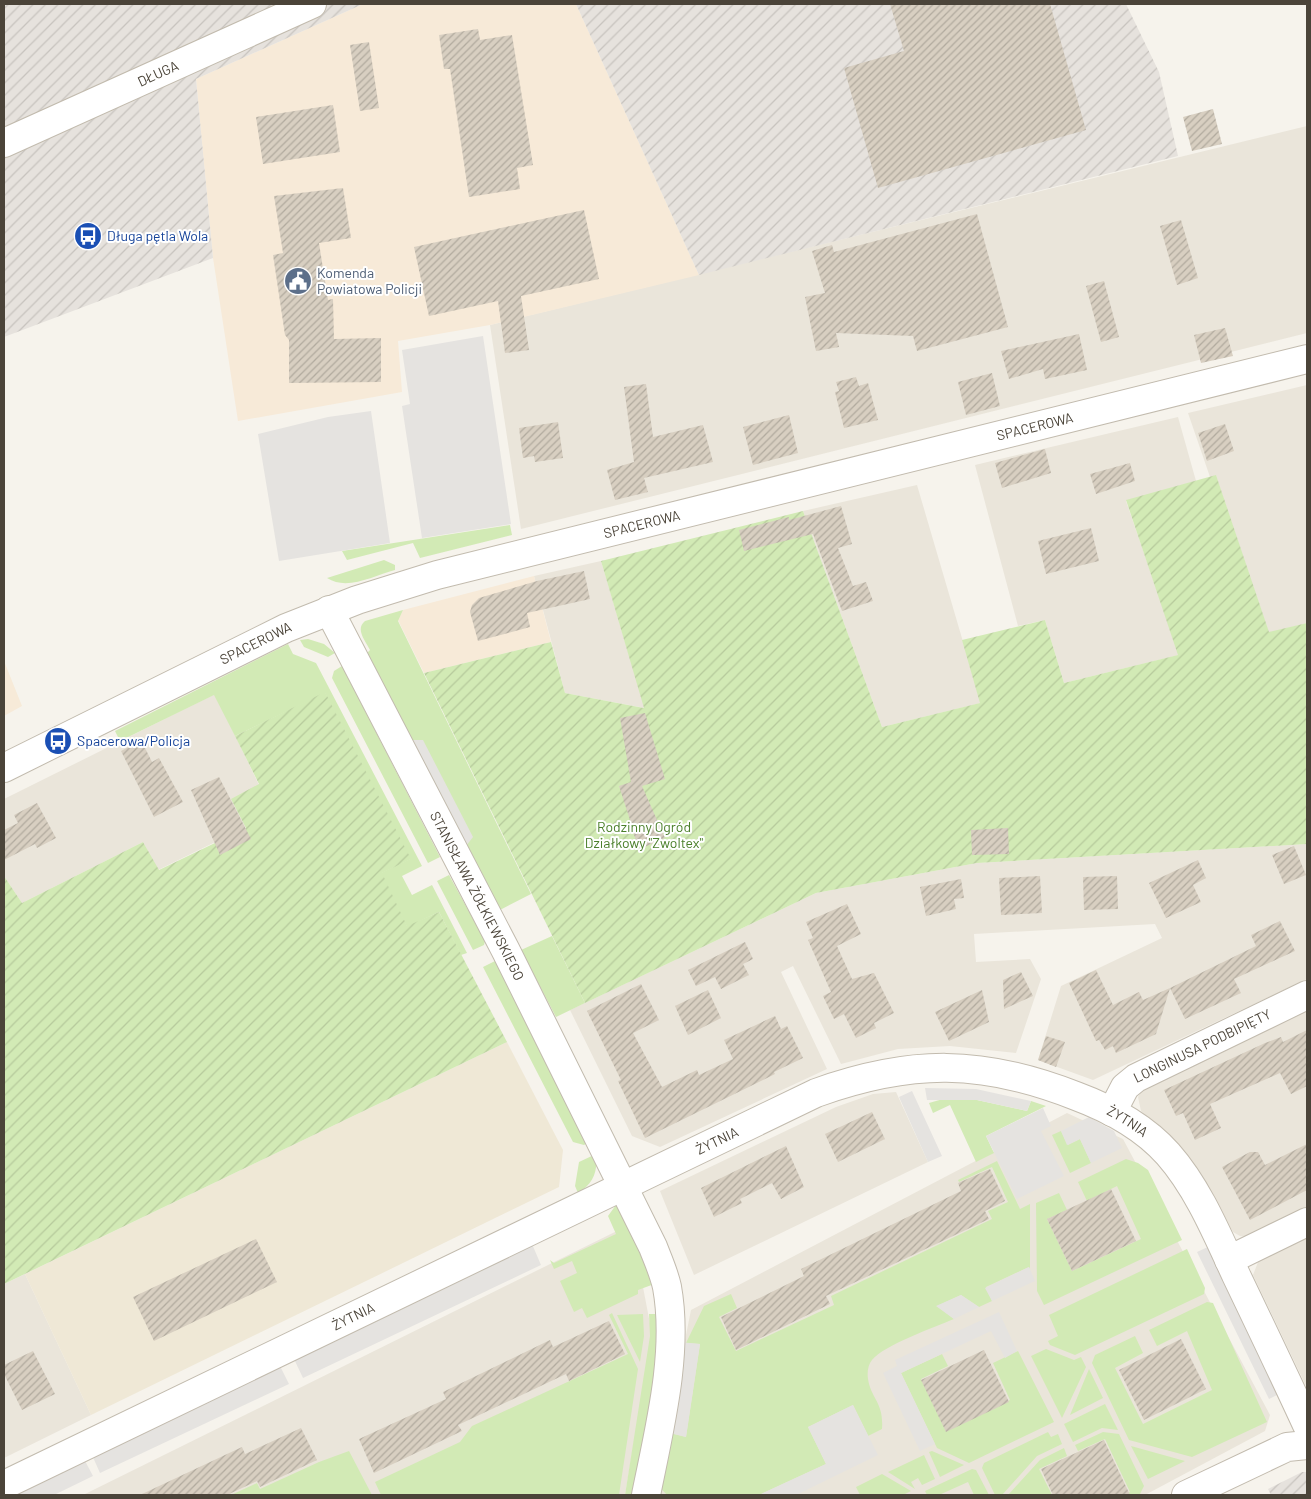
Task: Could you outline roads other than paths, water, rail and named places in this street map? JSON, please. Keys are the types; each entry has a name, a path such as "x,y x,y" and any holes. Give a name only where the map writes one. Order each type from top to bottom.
{"street":[{"name":"DŁUGA","path":"4,143 312,4"},
{"name":"SPACEROWA","path":"4,768 286,628 329,610 437,575 1307,359"},
{"name":"STANISŁAWA ŻÓŁKIEWSKIEGO","path":"329,610 654,1246 666,1285 669,1308 670,1354 646,1495"},
{"name":"LONGINUSA PODBIPIĘTY","path":"1112,1112 1126,1088 1136,1078 1307,995"},
{"name":"ŻYTNIA","path":"4,1485 623,1185 816,1094 850,1081 904,1070 952,1067 992,1071 1041,1082 1112,1112 1141,1128 1168,1154 1193,1188 1307,1425"},
{"path":"1229,1260 1307,1222"},
{"path":"1186,1495 1287,1447 1307,1444"}],"place":[{"name":"Długa pętla Wola","path":"88,236"},
{"name":"Komenda Powiatowa Policji","path":"298,281"},
{"name":"Spacerowa/Policja","path":"58,741"}],"park label":[{"name":"Rodzinny Ogród Działkowy \"Zwoltex\"","path":"644,836"}]}
